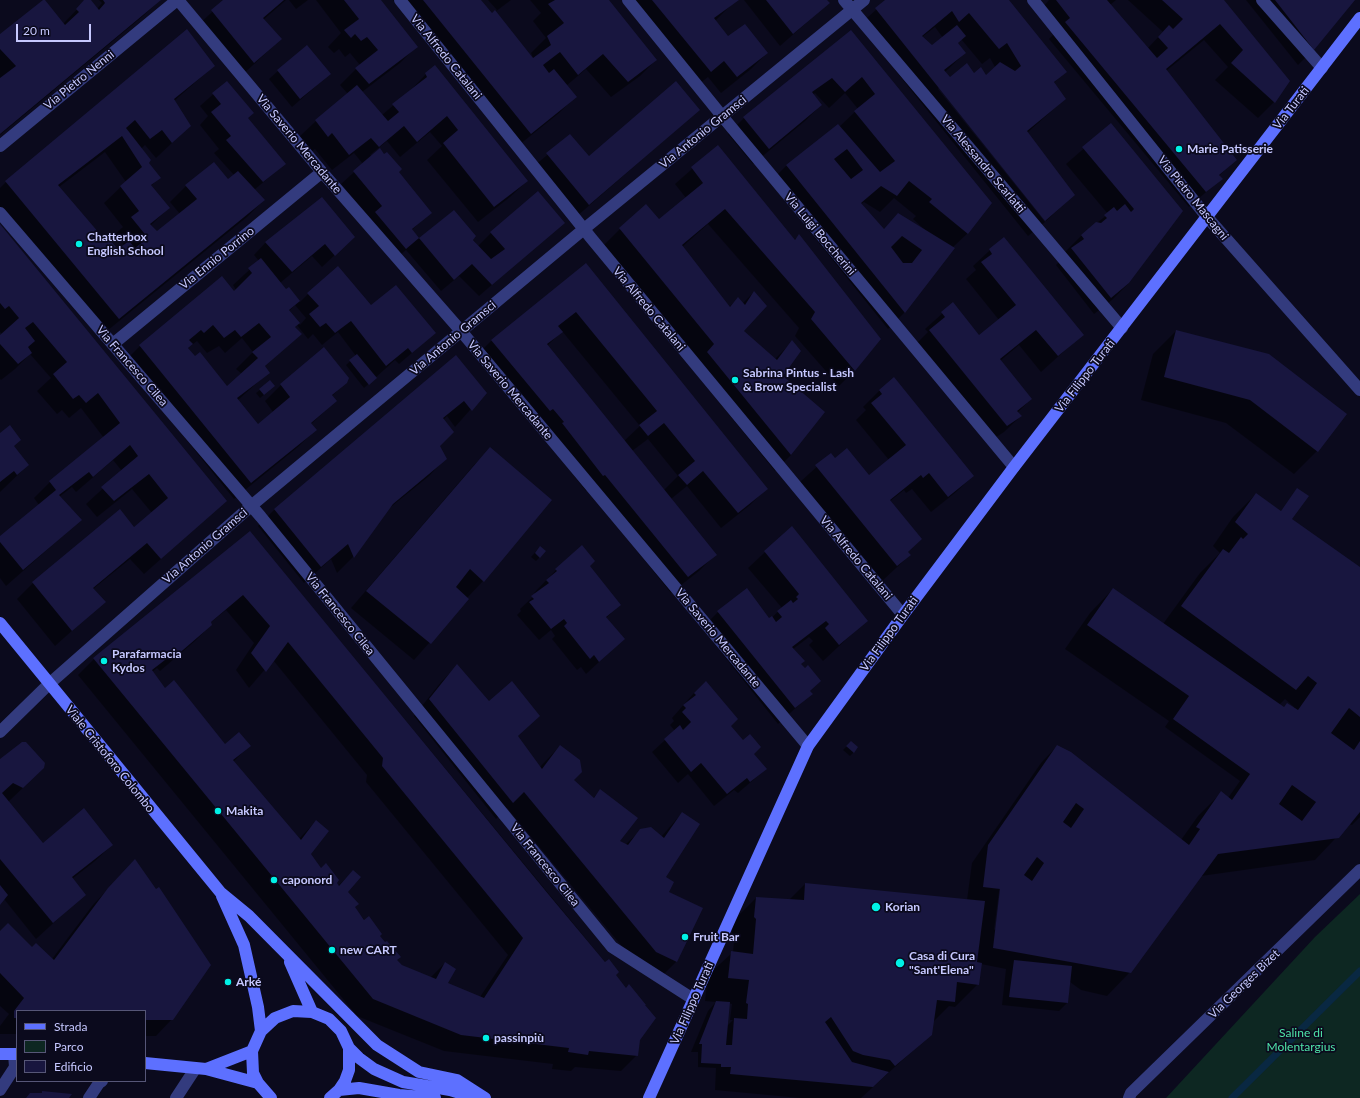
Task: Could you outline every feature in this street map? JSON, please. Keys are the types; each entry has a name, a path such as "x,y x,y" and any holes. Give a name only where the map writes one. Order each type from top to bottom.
{"main road":[{"name":"Via Turati","path":"1207,217 1360,18"},
{"name":"Via Filippo Turati","path":"649,1098 808,746 903,615 1014,467 1207,217"},
{"name":"Viale Cristoforo Colombo","path":"0,623 221,894 249,916 377,1045 419,1072 457,1080 485,1098"},
{"name":"Viale Cristoforo Colombo","path":"221,894 244,945 258,1007 260,1031"},
{"name":"Viale Cristoforo Colombo","path":"286,954 312,1012"},
{"path":"271,1098 258,1083 253,1073 252,1051 260,1031 275,1018 293,1011 312,1012 329,1019 341,1031 349,1048 359,1058 374,1069 403,1082 450,1090 476,1098"},
{"path":"335,1094 349,1070 349,1048"},
{"path":"201,1069 252,1051"},
{"path":"0,1054 16,1054"},
{"path":"146,1063 201,1069 258,1083"},
{"path":"335,1094 359,1088 399,1095 435,1098"}],"street":[{"name":"Via Pietro Nenni","path":"0,146 178,0"},
{"name":"Via Saverio Mercadante","path":"178,0 322,172 461,331 808,746"},
{"name":"Via Alfredo Catalani","path":"400,0 584,229 903,615"},
{"name":"Via Luigi Boccherini","path":"628,0 722,116 1014,467"},
{"name":"Via Alessandro Scarlatti","path":"844,0 1122,328"},
{"name":"Via Antonio Gramsci","path":"0,732 49,684 251,506 584,229 864,0"},
{"name":"Via Pietro Mascagni","path":"1033,0 1207,217 1360,390"},
{"path":"1262,0 1322,68"},
{"name":"Via Ennio Porrino","path":"113,344 322,172"},
{"name":"Via Francesco Cilea","path":"0,213 251,506 612,947 693,999"},
{"name":"Via Georges Bizet","path":"1129,1098 1131,1093 1360,870"},
{"path":"0,1090 15,1067 16,1054"},
{"path":"176,1098 201,1069"},
{"path":"89,1098 100,1082"}],"green space":[{"name":"Saline di Molentargius","path":"1360,894 1360,1098 1166,1098 1315,937"}],"building":[{"path":"43,0 45,0 65,25 79,12 76,9 84,0 91,0 99,10 105,3 103,0 161,0 0,134 0,78 16,66 0,49 0,34"},
{"path":"223,0 284,0 263,18 282,39 254,63 211,10"},
{"path":"344,0 381,0 418,47 369,84 355,68 378,50 367,37 361,41 355,34 351,38 344,30 359,19"},
{"path":"423,0 481,0 492,13 495,10 533,58 551,45 547,36 564,23 548,4 555,0 609,0 657,60 628,82 603,54 578,75 560,52 543,65 549,73 554,69 577,97 531,134"},
{"path":"652,0 739,0 714,18 728,36 745,24 768,53 737,77 724,61 711,72"},
{"path":"766,0 827,0 830,3 793,34"},
{"path":"885,0 1009,0 1067,72 1054,82 1066,99 1027,131 1075,195 1045,221 875,8","holes":["952,11 959,22 969,13 999,49 1007,43 1021,66 1015,71 1000,62 986,75 981,67 974,73 967,63 950,77 944,70 966,53 958,43 966,36 957,25 932,45 922,36"]},
{"path":"1056,0 1107,0 1157,58 1168,48 1158,37 1169,25 1173,29 1183,19 1162,0 1224,0 1290,81 1275,103 1231,63 1243,50 1220,24 1166,69 1237,160 1219,175 1223,179 1206,192 1065,22 1070,18"},
{"path":"1275,0 1355,0 1314,50"},
{"path":"187,29 215,66 174,99 191,126 172,143 162,130 150,139 135,120 126,128 151,160 149,163 161,178 151,185 170,208 150,224 157,231 197,199 185,185 214,162 228,179 238,171 265,200 119,319 5,181","holes":["122,136 142,167 120,186 139,211 131,217 148,238 135,248 129,241 118,249 108,238 105,240 58,185"]},
{"path":"851,30 992,203 968,234 929,202 932,199 909,181 897,196 881,186 861,203 884,229 898,213 955,248 905,313 786,165 838,124 880,172 895,161 854,111 875,94 862,77 845,92 832,78 812,92 822,105 769,149 743,117","holes":["847,149 863,170 851,179 834,159","902,236 922,250 912,263 903,263 891,247"]},
{"path":"307,45 331,74 300,99 277,70"},
{"path":"435,65 528,181 494,207 443,143 458,130 447,116 417,142 404,126 379,147 371,138 349,155 332,133 328,137 315,120 357,85 388,121 399,112 392,104 427,77 425,73"},
{"path":"227,81 254,113 248,118 286,164 263,182 226,140 231,136 211,112 221,104 212,93"},
{"path":"676,81 700,110 589,205 546,153 570,134 589,156"},
{"path":"1111,123 1183,211 1129,283 1111,298 1071,248 1084,239 1081,235 1096,222 1101,223 1107,218 1104,215 1114,207 1117,211 1125,204 1131,212 1134,209 1082,147"},
{"path":"718,145 795,240 799,234 881,339 855,371 811,319 815,312 725,209 682,245 730,307 738,297 745,305 754,291 767,306 744,331 777,360 792,340 801,351 783,376 825,412 791,455 707,352 714,344 619,228 646,204 659,219 703,183 691,167"},
{"path":"380,148 384,154 387,152 402,169 399,172 432,213 412,229 419,238 406,249 375,212 382,206 353,171"},
{"path":"538,191 565,223 492,285 472,264 454,280 419,238 454,210 476,236 473,240 491,259 505,249 490,232"},
{"path":"322,197 355,237 335,256 325,244 292,272 265,242"},
{"path":"0,224 227,501 161,559 147,543 93,588 106,602 72,631 32,582 120,509 134,527 168,498 149,474 114,501 101,487 138,456 130,445 93,477 89,472 59,495 82,520 23,570 0,542 0,536 56,490 49,481 120,423 98,393 86,403 79,395 73,399 53,374 67,362 33,322 25,328 35,341 28,347 32,353 18,364 0,344 0,335 19,318 9,306 5,309 0,303"},
{"path":"1004,237 1084,335 1058,356 1036,330 1000,359 1032,399 1017,411 1022,416 1007,426 929,330 945,317 941,312 953,302 979,335 1016,305 981,262 992,254 989,249"},
{"path":"261,258 286,289 289,287 300,301 289,310 300,323 295,327 302,334 265,366 270,373 237,398 258,424 290,397 280,384 324,347 349,378 347,383 332,395 337,401 311,423 317,430 251,483 139,345 222,276 234,291 252,273 248,268","holes":["259,323 271,337 252,352 258,358 227,386 200,352 195,356 188,348 193,344 189,340 201,330 204,333 213,325 224,338 235,330 241,337"]},
{"path":"586,263 768,489 738,513 703,471 687,485 678,475 695,461 664,423 648,436 639,425 657,411 576,312 558,326 563,332 547,344 717,555 688,577 605,475 603,476 562,423 564,422 553,409 550,411 491,340"},
{"path":"338,266 371,305 396,285 436,333 412,353 408,348 386,366 351,321 335,333 326,323 320,327 309,314 319,306 307,293"},
{"path":"1176,330 1269,354 1347,414 1318,452 1250,400 1164,377"},
{"path":"357,354 377,378 369,385 349,360"},
{"path":"456,355 487,393 472,411 464,401 443,418 454,432 440,446 447,459 393,504 354,558 348,544 321,567 274,509"},
{"path":"894,377 974,476 948,497 929,473 923,478 921,475 890,500 922,539 908,552 911,555 897,566 815,465 831,453 835,458 847,448 869,475 906,445 871,403 882,394 879,390"},
{"path":"270,380 275,386 264,395 259,389"},
{"path":"10,425 21,440 14,446 29,465 17,475 14,471 0,482 0,433"},
{"path":"490,447 552,500 484,582 470,569 456,587 469,599 431,644 366,591"},
{"path":"1297,488 1309,496 1292,519 1360,567 1360,717 1349,708 1331,733 1354,750 1360,741 1360,812 1339,838 1218,854 1131,973 993,948 1000,889 983,887 988,845 1057,745 1071,752 1189,845 1200,829 1196,827 1221,791 1232,800 1250,774 1173,719 1189,696 1087,625 1113,588 1284,707 1287,703 1298,710 1317,683 1308,676 1296,690 1181,606 1223,549 1229,553 1241,537 1243,539 1248,534 1235,522 1256,493 1281,511","holes":["1292,785 1316,802 1302,821 1279,804","1076,803 1084,809 1071,828 1063,822","1037,857 1044,863 1032,881 1024,875"]},
{"path":"792,526 868,621 839,645 825,628 829,624 826,621 792,647 805,661 801,664 805,668 808,665 821,681 810,691 813,694 795,708 717,611 747,588 769,618 772,616 776,622 782,617 777,611 791,600 793,603 798,599 796,597 799,594 764,551"},
{"path":"250,531 605,962 609,959 619,972 616,975 626,988 629,984 656,1018 640,1040 638,1056 589,1051 588,1055 568,1052 569,1048 461,1035 373,999 93,658","holes":["243,595 270,626 251,653 266,672 288,642 383,758 382,766 523,938 484,998 448,983 456,969 445,962 436,979 402,965 397,960 401,957 387,941 385,942 380,936 382,934 369,916 364,920 355,907 359,904 348,892 361,877 353,870 339,886 337,883 339,880 326,863 321,868 311,854 329,831 316,820 301,840 233,760 251,746 239,732 225,744 174,680 165,688 152,670 174,653 176,656 212,625 211,622"]},
{"path":"582,545 595,561 590,566 621,605 606,617 625,639 599,662 594,655 590,659 564,626 567,623 564,619 551,629 529,602 534,599 531,596 549,583 546,580 557,571 555,569"},
{"path":"540,546 546,551 540,558 535,553"},
{"path":"457,664 489,701 512,681 540,716 518,736 542,769 560,745 580,760 582,772 574,780 594,798 600,789 638,818 620,841 628,845 640,829 651,827 664,838 682,812 700,824 666,877 674,882 669,892 703,908 677,962 656,952 524,792 513,803 429,699"},
{"path":"706,681 738,719 731,726 743,740 750,734 761,747 754,754 767,769 750,782 747,778 727,794 701,763 691,772 664,739 680,725 683,730 691,722 682,712 686,708 683,705 696,695 694,693"},
{"path":"851,741 858,747 854,753 846,746"},
{"path":"22,742 26,742 45,763 44,768 23,788 13,783 2,793 43,843 84,808 113,845 72,877 86,895 53,923 0,859 0,759"},
{"path":"135,859 156,889 159,887 211,965 173,1020 146,1020 146,1010 16,1010 16,1018 14,1018 14,1011 24,998 0,973 0,931 8,923 32,947 36,943 54,960 108,888"},
{"path":"805,883 985,901 977,962 982,963 979,985 957,982 955,1002 937,1000 932,1035 895,1066 890,1060 863,1055 853,1051 831,1017 825,1022 852,1062 889,1072 873,1087 730,1074 731,1067 721,1067 721,1064 701,1063 702,1044 699,1044 716,1001 730,1002 726,1045 732,1045 734,1018 747,1019 748,1004 746,1003 749,980 728,978 731,951 753,954 756,897 804,900"},
{"path":"0,885 8,895 0,905"},
{"path":"1014,960 1072,966 1068,1003 1009,997"},
{"path":"42,1091 72,1094 69,1098 26,1098 30,1093 42,1093"}],"waterway":[{"path":"1232,1098 1360,971"}],"place":[{"name":"Marie Patisserie","path":"1179,149"},
{"name":"Chatterbox English School","path":"79,244"},
{"name":"Sabrina Pintus - Lash & Brow Specialist","path":"735,380"},
{"name":"Parafarmacia Kydos","path":"104,661"},
{"name":"Makita","path":"218,811"},
{"name":"caponord","path":"274,880"},
{"name":"Korian","path":"876,907"},
{"name":"Fruit Bar","path":"685,937"},
{"name":"new CART","path":"332,950"},
{"name":"Casa di Cura \"Sant'Elena\"","path":"900,963"},
{"name":"Arké","path":"228,982"},
{"name":"passinpiù","path":"486,1038"}]}
